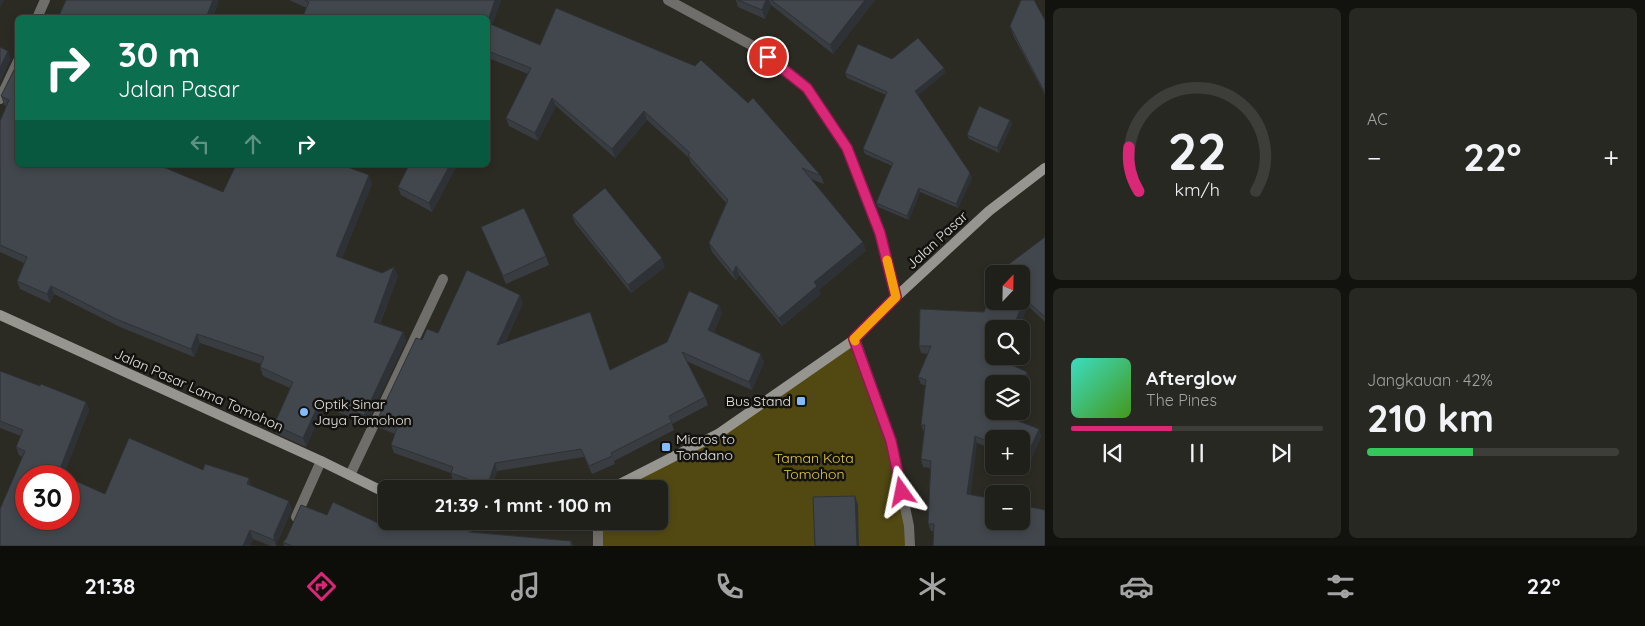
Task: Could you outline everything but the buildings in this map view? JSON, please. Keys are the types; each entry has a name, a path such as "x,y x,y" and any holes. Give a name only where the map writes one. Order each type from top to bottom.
{"street":[{"path":"38,15 45,0"},
{"path":"668,0 755,47 807,88 847,148 880,233 896,297"},
{"path":"0,99 15,67"},
{"name":"Jalan Pasar","path":"854,339 896,297 989,211 1045,168"},
{"path":"350,475 443,279"},
{"name":"Jalan Pasar Lama Tomohon","path":"0,315 321,461 378,489"},
{"path":"628,480 718,434 854,339 891,441 909,526 910,546"},
{"path":"291,529 321,461"},
{"path":"598,530 598,546"}],"green space":[{"name":"Taman Kota Tomohon","path":"855,339 891,441 910,546 598,546 598,530 668,530 668,480 628,480 718,434"}],"slow traffic":[{"path":"855,341 854,339 896,297 887,260"}],"place":[{"name":"Bus Stand","path":"801,401"},
{"name":"Optik Sinar Jaya Tomohon","path":"304,412"},
{"name":"Micros to Tondano","path":"666,447"}],"route":[{"path":"768,57 807,88 847,148 880,233 896,297 854,339 891,441 902,492"}]}
